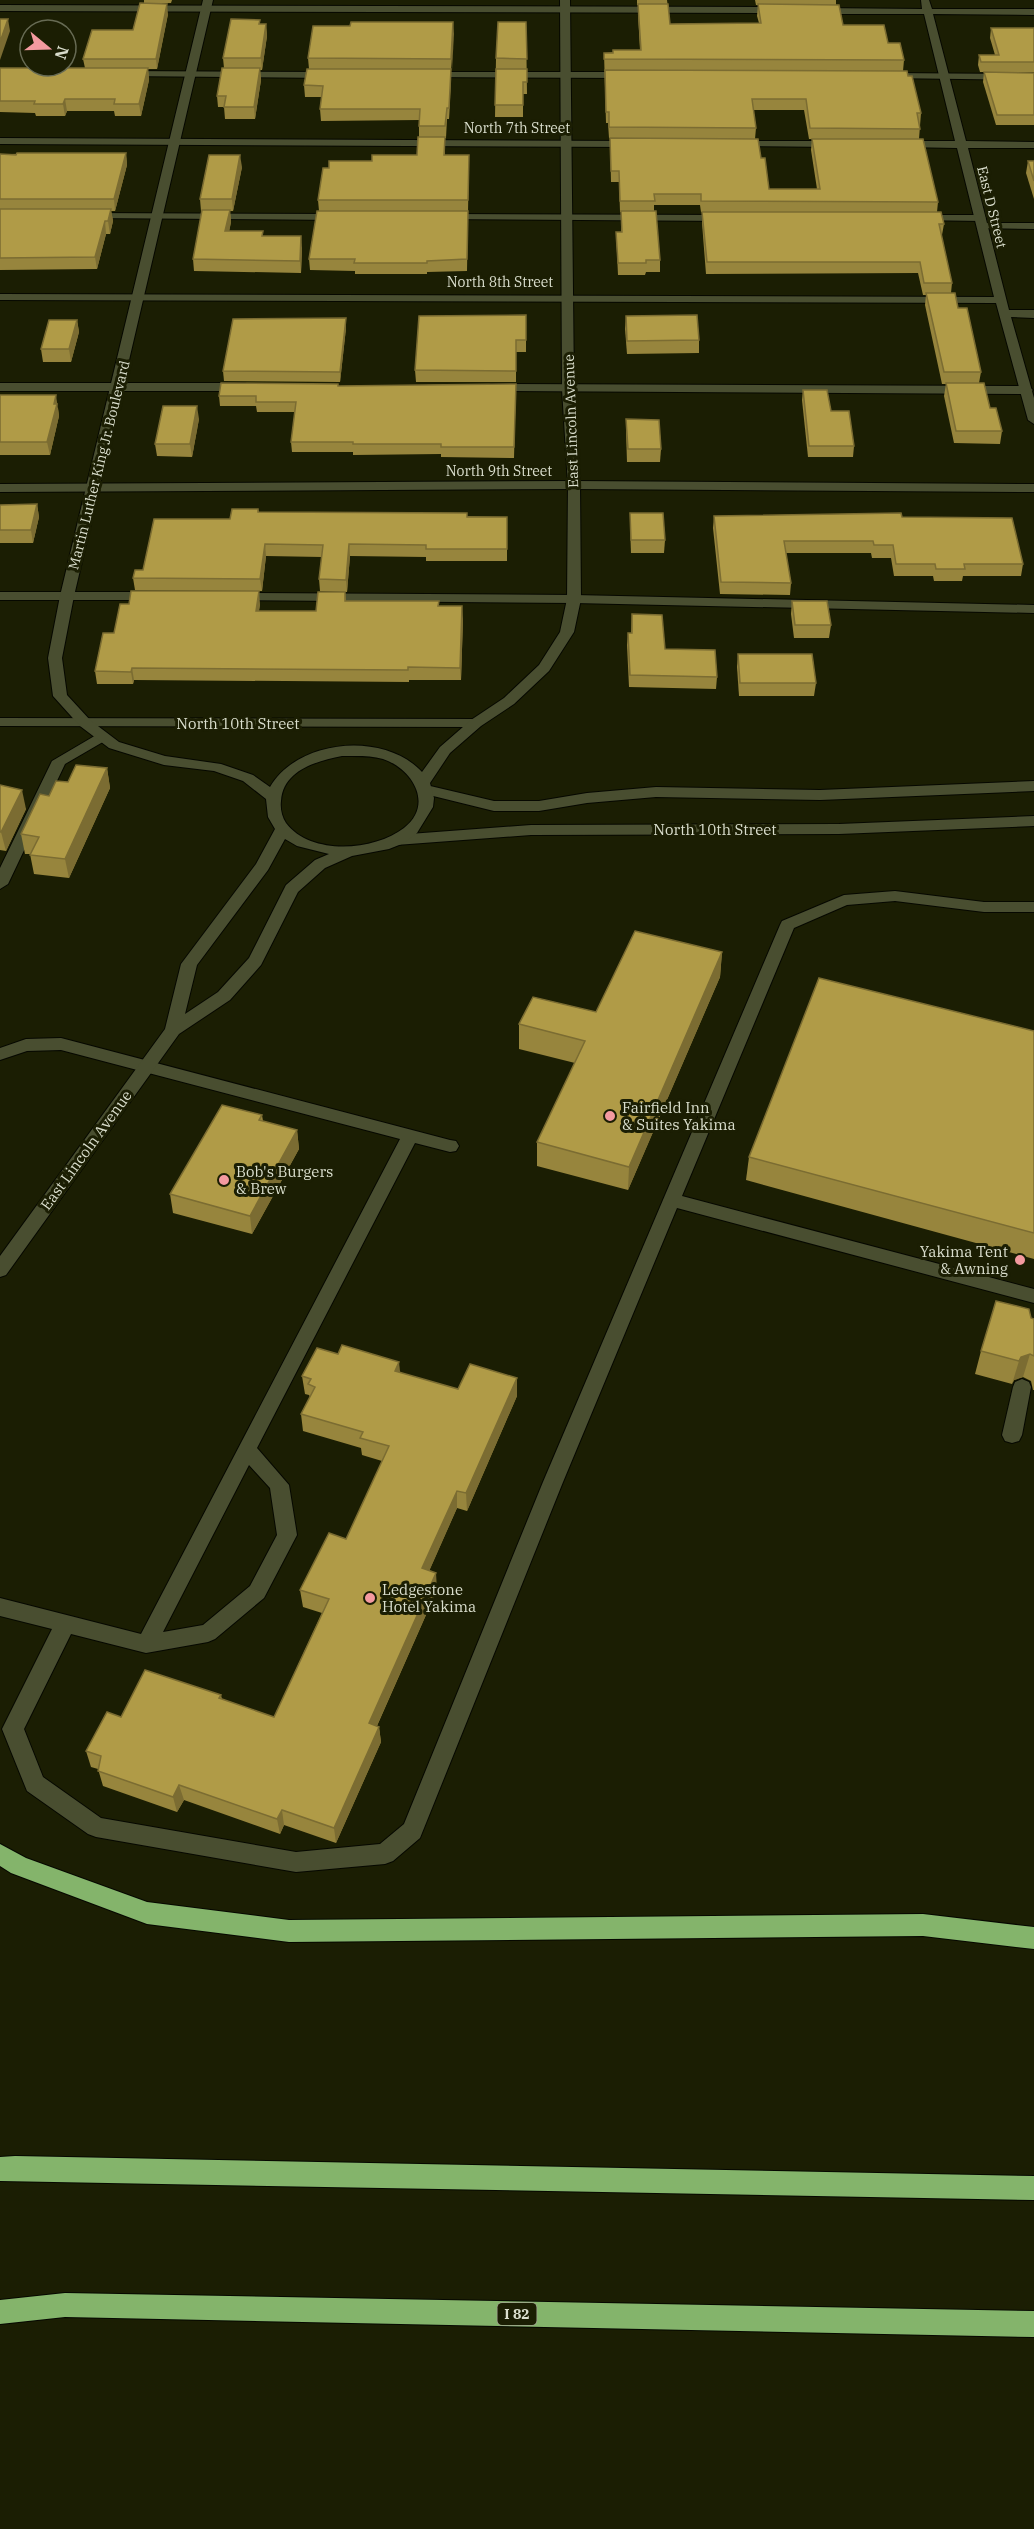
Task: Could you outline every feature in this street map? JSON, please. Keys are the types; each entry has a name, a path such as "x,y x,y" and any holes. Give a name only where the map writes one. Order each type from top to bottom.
{"highway":[{"path":"0,1854 19,1866 147,1913 289,1931 923,1925 1034,1938"},
{"path":"0,2169 1034,2188"},
{"name":"I 82","path":"0,2312 65,2305 1034,2325"}],"street":[{"path":"0,8 565,4 789,10"},
{"name":"East Lincoln Avenue","path":"424,786 445,750 476,723 509,701 544,668 567,632 574,599 574,485 568,389 565,4"},
{"name":"Martin Luther King Jr. Boulevard","path":"207,5 67,596 55,658 60,696 85,723 114,745 164,760 216,767 248,778 272,796"},
{"path":"800,11 926,6 1034,12"},
{"name":"East D Street","path":"926,6 1000,300 1033,416"},
{"path":"107,74 347,75"},
{"path":"419,75 640,75"},
{"path":"875,76 1034,77"},
{"name":"North 7th Street","path":"0,141 643,144"},
{"path":"725,144 843,144"},
{"path":"891,144 1034,145"},
{"path":"78,216 347,217"},
{"path":"431,217 741,218"},
{"path":"908,218 1034,226"},
{"name":"North 8th Street","path":"0,297 1000,300"},
{"path":"1004,313 1034,314"},
{"path":"0,387 256,387"},
{"path":"482,388 1027,390"},
{"name":"North 9th Street","path":"0,488 574,485 1034,488"},
{"path":"0,596 163,596"},
{"path":"223,597 574,599 1034,609"},
{"name":"North 10th Street","path":"0,722 476,723"},
{"path":"0,884 59,761 103,736"},
{"path":"342,751 367,752 391,757 410,768 424,786 427,804 422,817 411,830 396,840 374,848 349,851 323,849 300,841 282,829 273,813 272,796 280,780 296,766 317,756 342,751"},
{"path":"424,786 494,806 539,806 587,798 656,792 820,795 1034,786"},
{"name":"North 10th Street","path":"396,840 531,830 839,829 1034,821"},
{"name":"East Lincoln Avenue","path":"173,1030 189,964 263,866 282,829"},
{"name":"East Lincoln Avenue","path":"0,1270 173,1030 224,996 255,961 291,889 320,864 349,851"},
{"path":"66,1623 13,1729 35,1784 96,1827 296,1862 385,1854 412,1831 553,1482 788,925 844,900 894,896 984,907 1034,908"},
{"path":"0,1054 26,1045 61,1044 450,1146"},
{"path":"147,1644 410,1136"},
{"path":"672,1200 1034,1296"},
{"path":"1012,1435 1022,1387"},
{"path":"0,1607 147,1644 208,1633 257,1592 287,1535 279,1485 247,1450"}],"building":[{"path":"140,3 167,4 156,59 83,59 92,30 133,30"},
{"path":"638,4 668,4 670,24 761,23 758,4 839,5 843,25 884,25 888,43 900,43 904,60 604,59 604,53 613,53 613,50 641,50"},
{"path":"0,19 8,19 0,42"},
{"path":"231,19 260,20 259,24 266,24 261,58 223,58"},
{"path":"351,22 453,22 451,59 308,58 313,26 350,26"},
{"path":"498,22 526,22 527,59 496,58"},
{"path":"991,28 1034,28 1034,62 981,62 979,55 999,55"},
{"path":"0,68 18,68 18,78 78,78 78,68 148,68 139,104 114,104 115,99 65,99 63,104 0,101"},
{"path":"222,68 260,68 254,107 224,107 226,96 217,96"},
{"path":"307,69 451,69 449,108 447,108 445,126 419,126 420,109 320,109 323,86 304,85"},
{"path":"496,69 527,69 527,82 523,82 523,105 495,105"},
{"path":"605,70 907,71 908,76 912,76 921,113 917,113 920,129 810,128 806,99 752,99 756,128 609,127 609,112 606,112"},
{"path":"984,72 1034,73 1034,115 997,115"},
{"path":"418,137 445,137 444,155 469,155 468,200 318,200 323,168 329,168 329,161 372,161 372,155 417,155"},
{"path":"610,138 758,139 761,158 765,158 769,189 820,189 812,139 923,139 938,202 701,201 701,194 654,194 655,201 620,201 619,171 611,171"},
{"path":"17,153 126,153 114,199 0,199 0,154 16,155"},
{"path":"209,155 240,155 232,199 200,199"},
{"path":"1028,161 1034,161 1034,181"},
{"path":"0,209 111,209 108,221 105,221 95,257 0,258"},
{"path":"202,210 230,210 225,231 263,231 262,236 301,236 300,261 193,259"},
{"path":"317,211 468,211 467,259 427,261 427,263 354,263 355,259 309,259"},
{"path":"621,211 656,211 660,260 646,260 646,263 618,263 616,232 622,232"},
{"path":"702,212 941,212 944,224 939,224 952,283 924,283 920,262 707,262"},
{"path":"926,293 955,293 958,308 967,308 981,372 944,372"},
{"path":"526,315 526,340 516,340 516,371 415,370 419,316"},
{"path":"697,315 699,340 627,341 626,316"},
{"path":"346,318 340,372 223,371 233,319"},
{"path":"49,320 77,320 69,349 41,349"},
{"path":"221,383 338,384 338,386 516,384 514,447 291,442 296,402 256,402 256,396 219,396"},
{"path":"946,383 984,383 990,408 996,408 1002,431 956,431"},
{"path":"803,390 827,390 831,411 849,411 854,446 809,446"},
{"path":"0,395 56,395 54,404 57,404 47,442 0,442"},
{"path":"163,406 197,406 190,444 155,444"},
{"path":"626,419 659,420 661,449 628,449"},
{"path":"37,504 31,530 0,530 0,505"},
{"path":"232,509 258,509 258,512 467,513 467,517 507,517 507,549 426,549 426,545 349,544 346,580 319,579 323,545 265,544 260,579 133,578 135,570 143,570 154,519 230,519"},
{"path":"630,513 663,513 665,540 631,540"},
{"path":"901,513 902,517 1012,518 1023,564 964,564 965,569 936,569 935,564 896,564 893,545 874,545 873,541 784,541 791,583 721,582 714,516"},
{"path":"131,591 259,591 256,611 316,611 318,592 345,592 345,601 439,601 438,606 462,606 460,668 408,667 408,670 132,668 131,672 95,671 103,633 114,633 120,604 129,604"},
{"path":"792,601 827,601 831,625 795,625"},
{"path":"632,614 662,615 665,649 715,650 717,677 630,675 628,633 632,633"},
{"path":"738,654 812,654 816,683 740,683"},
{"path":"76,765 107,768 65,859 30,855 39,837 21,834 40,794 49,796 56,781 68,782"},
{"path":"0,785 22,790 1,832 0,832"},
{"name":"Fairfield Inn & Suites Yakima","path":"635,931 722,952 629,1167 537,1142 585,1041 519,1024 533,997 596,1012"},
{"path":"819,978 1034,1031 1034,1233 749,1157"},
{"path":"222,1105 262,1115 259,1120 297,1130 250,1216 170,1194"},
{"path":"996,1301 1029,1309 1031,1318 1034,1319 1034,1356 1030,1354 1021,1357 1019,1361 981,1351"},
{"name":"Ledgestone Hotel Yakima","path":"342,1345 399,1362 395,1371 458,1389 470,1364 517,1378 466,1493 457,1491 422,1568 436,1573 369,1723 379,1727 334,1828 282,1810 277,1819 179,1785 173,1797 98,1771 101,1756 86,1751 107,1712 121,1717 145,1670 221,1695 219,1698 274,1717 329,1599 300,1590 329,1533 346,1539 389,1446 360,1438 363,1432 301,1414 315,1387 308,1384 311,1379 302,1376 317,1348 338,1354"}],"place":[{"name":"Fairfield Inn & Suites Yakima","path":"610,1116"},
{"name":"Bob's Burgers & Brew","path":"224,1180"},
{"name":"Yakima Tent & Awning","path":"1020,1260"},
{"name":"Ledgestone Hotel Yakima","path":"370,1598"}]}
